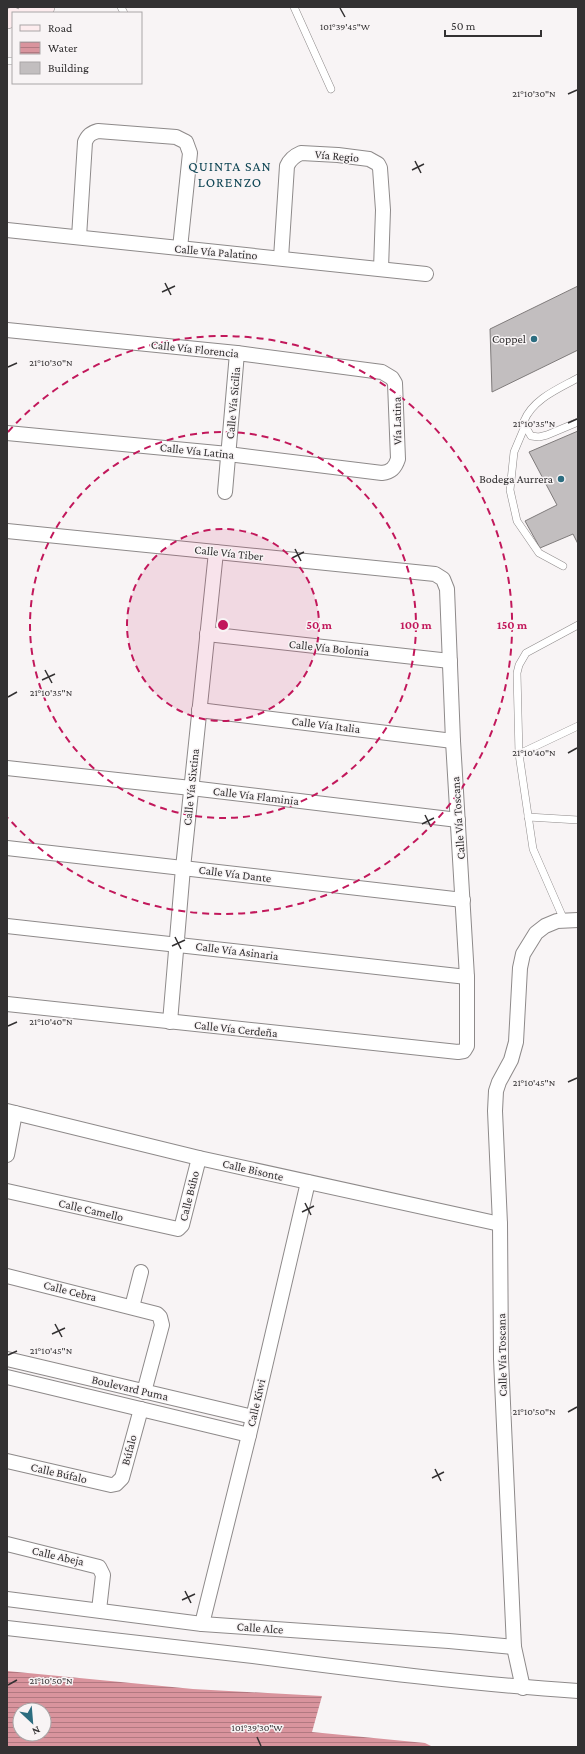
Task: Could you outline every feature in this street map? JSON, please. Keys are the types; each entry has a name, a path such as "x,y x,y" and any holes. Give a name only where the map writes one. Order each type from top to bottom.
{"street":[{"path":"30,12 45,7"},
{"path":"79,237 85,142 87,136 98,130 176,138 186,142 190,152 180,248"},
{"name":"Vía Regio","path":"281,258 287,166 290,160 301,153 338,155 374,161 380,168 383,210 381,269"},
{"name":"Calle Vía Palatino","path":"7,230 426,274"},
{"name":"Calle Vía Florencia","path":"7,330 237,353 382,372"},
{"name":"Calle Vía Sicilia","path":"225,492 237,353"},
{"name":"Vía Latina","path":"382,372 392,378 395,383 396,390 398,459 396,465 388,472"},
{"name":"Calle Vía Latina","path":"7,433 228,454 382,473 388,472"},
{"name":"Calle Vía Tiber","path":"7,531 435,574 443,579 446,584"},
{"name":"Calle Vía Sixtina","path":"170,1022 182,868 216,552"},
{"name":"Calle Vía Toscana","path":"446,584 453,741 464,900 467,977 467,1046 464,1051"},
{"name":"Calle Vía Bolonia","path":"207,634 450,662"},
{"name":"Calle Vía Italia","path":"200,710 453,741"},
{"name":"Calle Vía Flaminia","path":"7,768 191,788 458,820"},
{"name":"Calle Vía Dante","path":"7,848 464,900"},
{"name":"Calle Vía Toscana","path":"523,1688 514,1648 501,1359 500,1224 495,1111 499,1082 511,1060 516,1042 520,968 523,954 536,933 545,926 571,920"},
{"name":"Calle Vía Asinaria","path":"7,926 467,977"},
{"name":"Calle Vía Cerdeña","path":"7,1004 458,1052 464,1051"},
{"path":"7,1155 11,1112"},
{"name":"Calle Bisonte","path":"11,1112 199,1158 500,1224"},
{"name":"Calle Búho","path":"174,1230 178,1229 182,1225 199,1158"},
{"name":"Calle Kiwi","path":"202,1624 249,1435 308,1182"},
{"name":"Calle Camello","path":"7,1191 174,1230"},
{"path":"132,1306 141,1272"},
{"name":"Calle Cebra","path":"7,1276 132,1306 153,1312 160,1317 162,1325 144,1392"},
{"name":"Boulevard Puma","path":"7,1359 253,1417"},
{"name":"Boulevard Puma","path":"7,1377 249,1435"},
{"name":"Búfalo","path":"111,1485 116,1484 122,1478 141,1409"},
{"name":"Calle Búfalo","path":"7,1461 111,1485"},
{"name":"Calle Abeja","path":"7,1544 95,1565 102,1570 103,1575 99,1610"},
{"name":"Calle Alce","path":"7,1599 202,1624 449,1641 514,1648"},
{"path":"7,1628 523,1688 578,1691"}],"lane":[{"path":"294,7 331,89"},
{"path":"578,378 548,394 536,404 526,416 524,421 525,426 532,436 539,437 578,422"},
{"path":"525,426 514,452 510,490 517,521 539,553 563,566"},
{"path":"571,920 544,877 533,849 519,754 516,690 519,664 526,653 532,648 578,624"},
{"path":"519,754 578,726"},
{"path":"528,817 578,820"}],"water":[{"path":"7,1671 193,1689 322,1696 312,1732 425,1743 433,1747 7,1747"}],"building":[{"name":"Coppel","path":"578,286 578,350 492,392 490,329"},
{"name":"Bodega Aurrera","path":"578,431 578,544 573,534 540,548 525,521 557,505 529,452"}],"place":[{"name":"Coppel","path":"534,339"},
{"name":"Bodega Aurrera","path":"561,479"}],"district":[{"name":"QUINTA SAN LORENZO","path":"230,174"}]}
